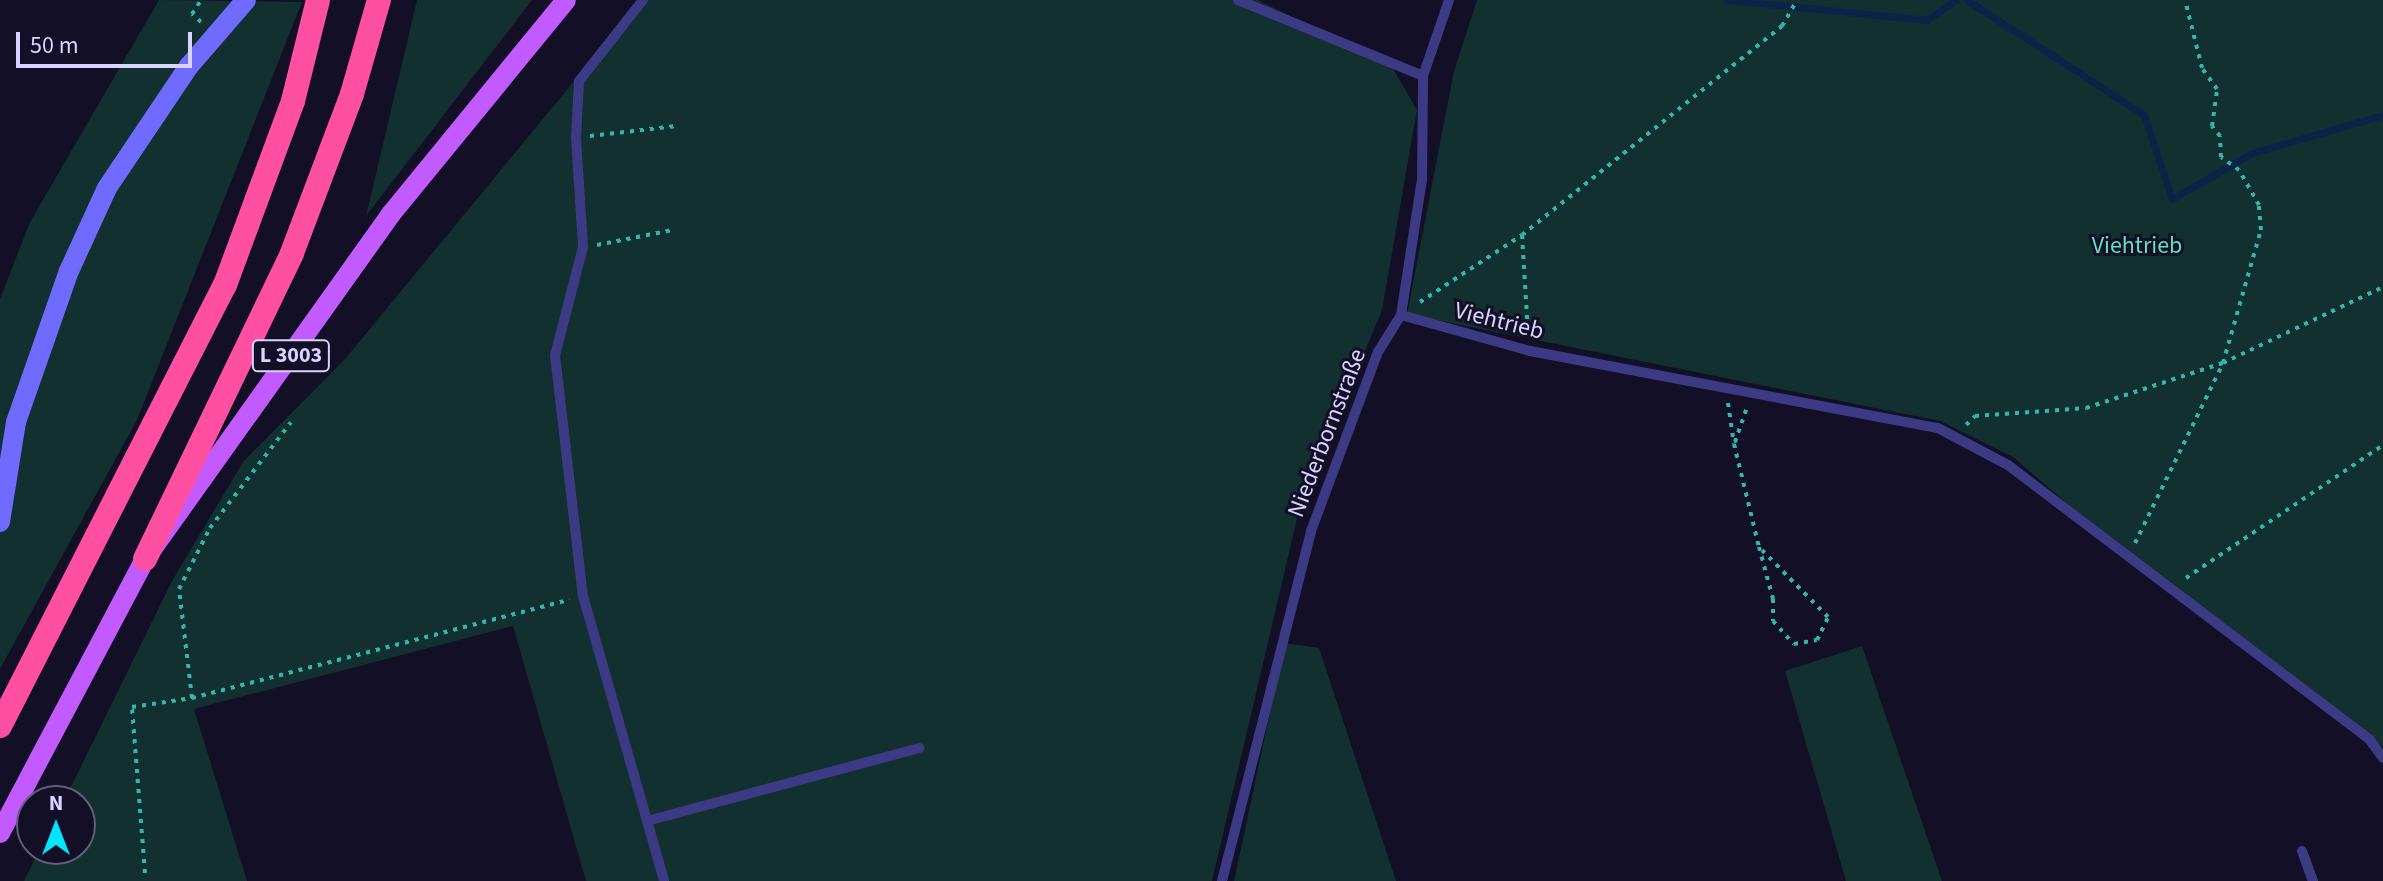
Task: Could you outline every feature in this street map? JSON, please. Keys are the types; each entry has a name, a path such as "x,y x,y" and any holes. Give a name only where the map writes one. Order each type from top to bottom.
{"highway":[{"path":"0,726 225,285 289,114 318,0"},
{"path":"145,559 310,209 352,94 379,0"}],"main road":[{"name":"L 3003","path":"0,833 145,559 391,214 566,0"},
{"path":"0,522 16,422 69,271 107,188 189,66 244,2"}],"lane":[{"path":"643,0 579,81 576,138 583,247 555,355 583,596 664,881"},
{"path":"1238,0 1423,76"},
{"name":"Niederbornstraße","path":"1222,881 1311,531 1378,352 1401,315 1421,193 1423,76 1449,0"},
{"name":"Viehtrieb","path":"1401,315 1530,351 1938,428 2008,465 2370,740 2383,758"},
{"path":"647,821 919,748"},
{"path":"2302,851 2313,881"}],"path":[{"path":"201,0 192,14 201,23 211,11"},
{"path":"1401,315 1522,235 1782,26 1797,0"},
{"path":"2128,556 2223,363 2261,230 2252,193 2239,170 2221,157 2220,136 2212,126 2217,89 2202,68 2185,0"},
{"path":"576,138 676,126"},
{"path":"583,247 673,230"},
{"path":"1522,235 1530,351"},
{"path":"1953,438 1975,416 2086,408 2223,363 2383,287"},
{"path":"1726,389 1734,444 1759,547 1773,599 1773,621 1794,644 1817,640 1828,617 1759,547"},
{"path":"1734,444 1752,395"},
{"path":"192,698 179,589 210,528 291,422"},
{"path":"2172,588 2383,445"},
{"path":"145,873 132,707 192,698 583,596"}],"green space":[{"path":"159,0 302,2 137,420 0,669 0,299 30,222"},
{"path":"417,0 532,0 366,216"},
{"path":"641,0 1258,0 1392,67 1417,110 1382,310 1299,510 1212,881 586,881 513,626 194,709 247,881 24,881 32,865 96,865 96,785 72,785 172,581 243,462 345,359"},
{"name":"Viehtrieb","path":"1477,0 2383,0 2383,747 2128,556 2013,457 1940,421 1407,314 1454,71"},
{"path":"1285,643 1319,648 1396,881 1234,881"},
{"path":"1862,646 1942,881 1846,881 1785,671"}],"waterway":[{"path":"1727,0 1927,20 1956,0"},
{"path":"1967,0 2144,115 2172,199 2252,153 2383,115"}]}
